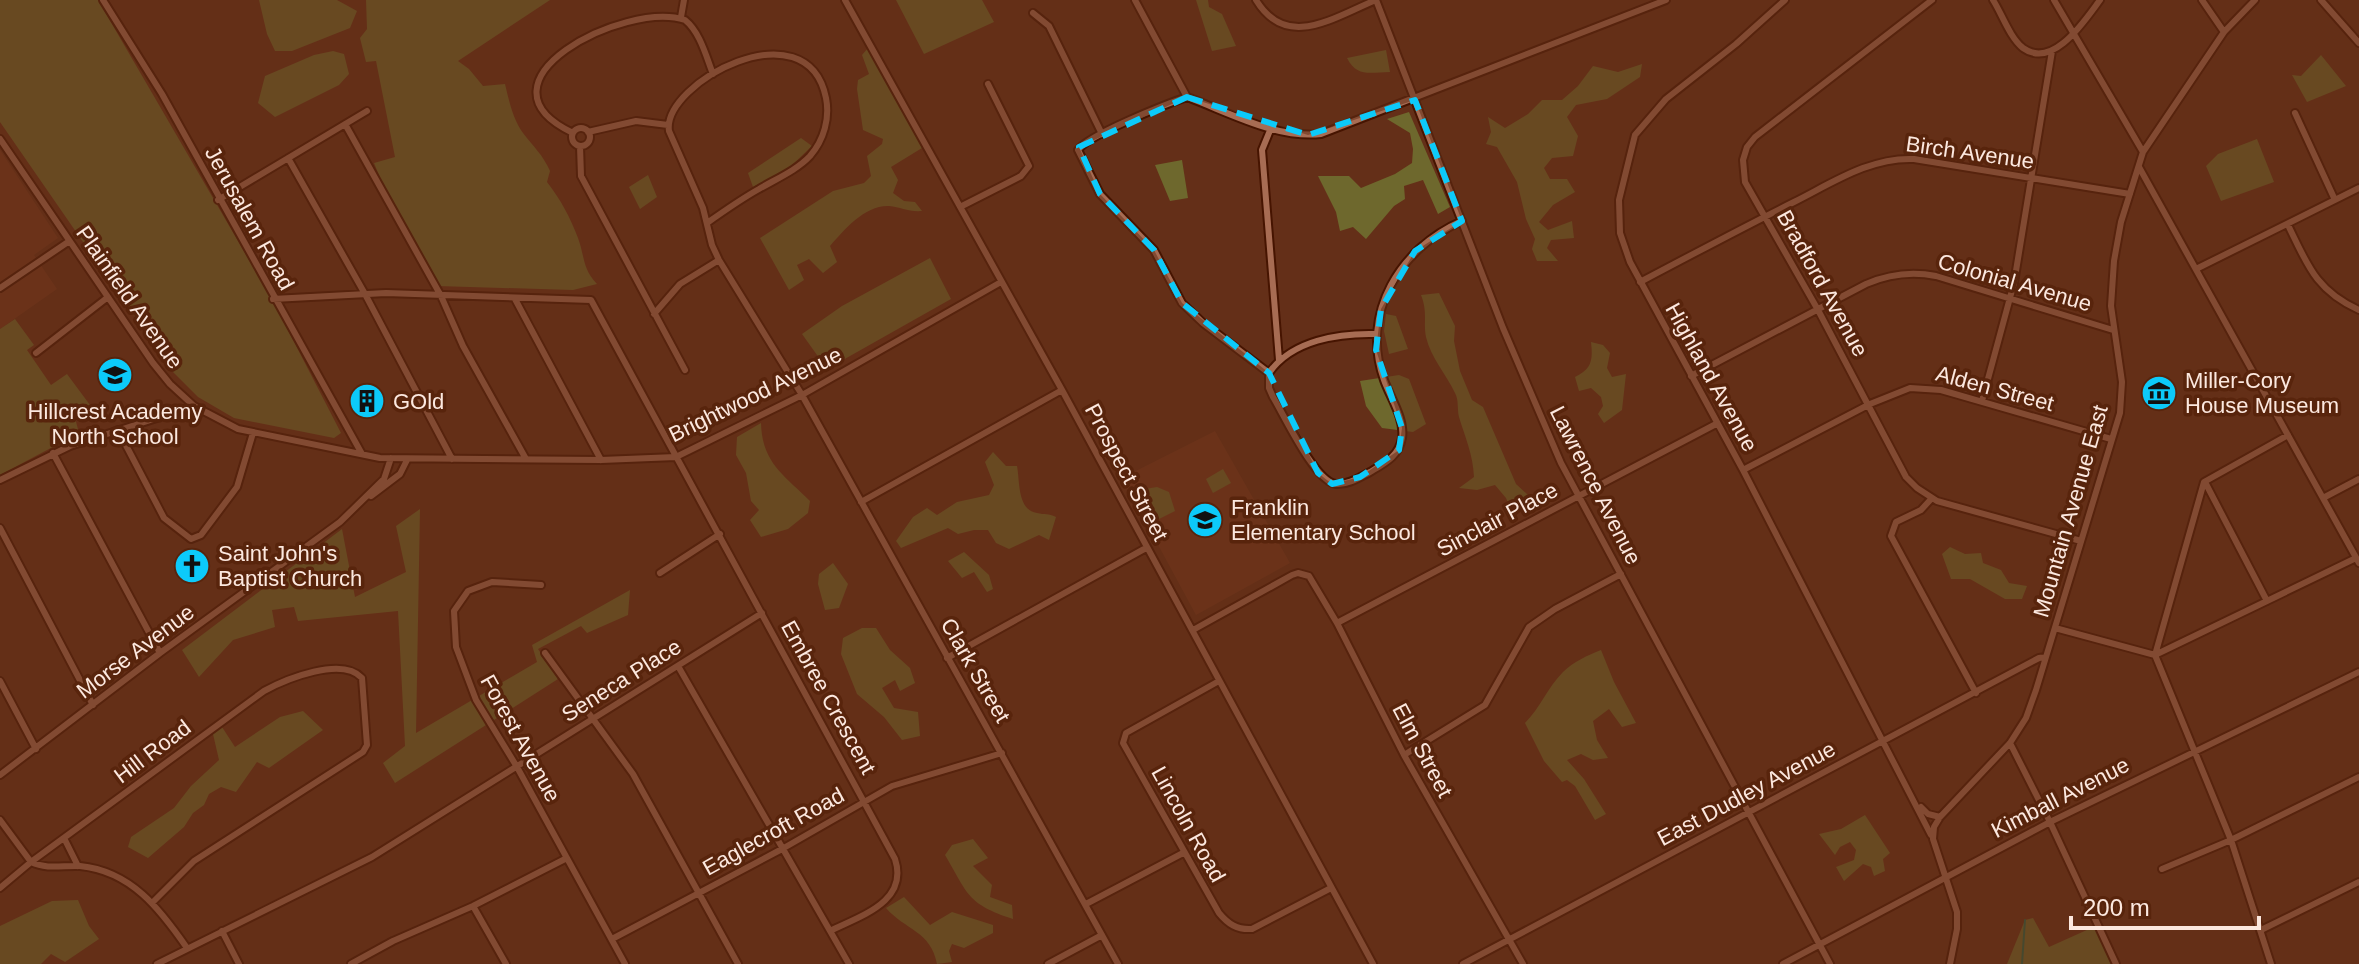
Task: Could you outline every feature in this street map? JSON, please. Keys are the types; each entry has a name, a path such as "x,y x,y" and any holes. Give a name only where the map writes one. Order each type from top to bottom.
{"street":[{"name":"Jerusalem Road","path":"103,0 162,94 218,200 362,454"},
{"path":"681,17 684,0"},
{"name":"Prospect Street","path":"845,0 1062,390 1373,964"},
{"path":"1135,0 1187,97 1294,134 1321,134 1666,0"},
{"path":"1256,0 1271,19 1283,26 1297,28 1310,27 1376,0"},
{"name":"Lawrence Avenue","path":"1376,0 1503,328 1561,463 1830,964"},
{"name":"Highland Avenue","path":"1785,0 1736,44 1666,99 1635,135 1621,184 1619,216 1624,249 1743,470 1933,839"},
{"name":"Bradford Avenue","path":"1932,0 1758,134 1749,144 1743,160 1743,173 1748,189 1870,404 1902,470 1917,488 1932,498 2081,541"},
{"path":"1993,0 2020,45 2039,53 2052,51 2074,34 2100,0"},
{"path":"2054,0 2143,152"},
{"path":"2202,0 2224,32"},
{"name":"Mountain Avenue East","path":"1933,839 1934,827 1940,817 2010,743 2026,718 2055,628 2122,398 2111,306 2114,261 2121,222 2143,152 2224,32 2255,0"},
{"path":"2321,0 2359,43"},
{"path":"650,10 681,17 694,30 713,74"},
{"path":"1033,13 1049,26 1102,134"},
{"path":"566,39 543,64 538,93 542,108 550,120 573,133"},
{"path":"1982,401 2011,299 2052,51"},
{"path":"759,54 789,56 805,65 824,91 827,112 821,139 805,161 707,223 668,125 674,107 713,74 759,54"},
{"path":"960,207 1021,176 1029,166 988,84"},
{"path":"1187,97 1082,144 1078,152 1100,194 1154,250 1182,303 1203,323 1269,373"},
{"path":"218,200 367,111"},
{"path":"2295,113 2335,200"},
{"path":"573,133 580,128 588,132 636,121 668,125"},
{"path":"345,124 441,296 463,346 526,459"},
{"path":"1271,128 1262,150 1279,360"},
{"path":"580,146 588,143 588,132"},
{"path":"573,133 573,142 580,146"},
{"name":"Plainfield Avenue","path":"0,139 161,374 194,406 221,421 253,433 407,460"},
{"path":"580,146 581,176 685,370"},
{"path":"288,158 365,294 452,459"},
{"name":"Birch Avenue","path":"1640,282 1862,168 1893,159 1914,159 2130,194"},
{"path":"2055,628 2155,655 2358,560 2139,167"},
{"path":"2196,269 2359,188"},
{"path":"1376,334 1329,338 1299,348 1279,360 1269,373 1269,388 1273,397 1318,473 1332,484 1350,482 1389,460 1399,450 1402,428 1376,350 1376,334 1385,296 1406,261 1425,242 1462,221"},
{"name":"Clark Street","path":"707,223 719,260 802,395 1118,964"},
{"path":"2288,225 2319,284 2332,296 2359,310"},
{"path":"0,288 68,242"},
{"path":"654,314 680,284 719,260"},
{"name":"Colonial Avenue","path":"1691,376 1876,280 1906,273 1936,276 2113,330"},
{"name":"Brightwood Avenue","path":"407,460 676,457 802,395 1001,282"},
{"path":"273,299 365,294 515,299 601,460"},
{"path":"36,353 108,297"},
{"name":"Embree Crescent","path":"515,299 591,300 895,859 897,882 893,893 882,904 830,931"},
{"name":"Alden Street","path":"1743,470 1900,390 1930,387 2111,439"},
{"path":"861,502 1062,390"},
{"path":"0,480 53,453 194,406"},
{"name":"Sinclair Place","path":"1337,623 1716,424"},
{"path":"118,430 164,518 191,539 201,535 237,487 253,433"},
{"path":"2271,964 2231,840 2155,655 2205,482 2288,435"},
{"path":"53,453 160,653"},
{"name":"Morse Avenue","path":"368,497 388,473 391,458"},
{"name":"Morse Avenue","path":"0,775 340,522 400,474 407,460"},
{"path":"2323,498 2359,479"},
{"path":"2205,482 2267,601"},
{"path":"1932,498 1921,510 1896,522 1891,536 1976,693"},
{"path":"0,528 93,705"},
{"path":"660,573 720,534"},
{"path":"947,658 1146,548"},
{"name":"Elm Street","path":"1193,630 1298,573 1309,576 1337,623 1404,755 1523,964"},
{"path":"1404,755 1485,705 1521,635 1529,627 1555,609 1621,574"},
{"name":"Forest Avenue","path":"541,585 492,582 475,586 460,600 453,620 456,647 467,683 517,767 625,964"},
{"name":"Seneca Place","path":"157,964 377,854 762,613"},
{"path":"545,653 633,774 738,964"},
{"name":"East Dudley Avenue","path":"1463,964 1750,810 2046,657"},
{"path":"678,666 849,964"},
{"name":"Hill Road","path":"0,888 264,691 279,683 337,667 356,672 362,678 367,745 363,752 194,861 153,902"},
{"name":"Kimball Avenue","path":"1783,964 2050,822 2359,672"},
{"path":"0,681 36,749"},
{"name":"Lincoln Road","path":"1219,681 1126,733 1123,743 1219,913 1238,928 1259,926 1331,888"},
{"path":"2010,743 2116,964"},
{"name":"Eaglecroft Road","path":"612,939 902,782 1002,753"},
{"path":"2162,869 2231,840 2359,777"},
{"path":"1918,805 1928,814 1940,817"},
{"path":"0,820 31,862 46,868 78,866 108,871 153,902 187,948"},
{"path":"64,838 78,866"},
{"path":"1933,839 1958,921 1950,964"},
{"path":"1086,904 1183,853"},
{"path":"351,964 567,858"},
{"path":"2261,930 2359,882"},
{"path":"473,906 506,964"},
{"path":"222,931 239,964"},
{"path":"1048,964 1102,935"}],"highlighted area":[{"path":"1187,97 1308,135 1415,100 1462,221 1415,251 1381,309 1376,350 1402,428 1399,450 1360,477 1332,484 1318,473 1269,373 1182,303 1154,250 1100,194 1079,147"}],"shaded area":[{"path":"0,0 98,0 274,303 341,433 334,438 234,418 198,397 173,372 0,122"},
{"path":"259,0 337,0 357,11 350,28 292,51 275,51 267,34"},
{"path":"366,0 550,0 458,61 483,86 505,84 517,122 550,171 547,182 568,216 586,267 597,284 573,290 437,286 385,190 374,163 395,157 376,61 366,62 360,38 367,29"},
{"path":"896,0 982,0 994,22 924,54"},
{"path":"1196,0 1208,0 1209,7 1222,14 1236,46 1212,51"},
{"path":"868,48 922,148 891,167 898,180 893,193 904,201 915,202 922,211 889,206 872,209 849,226 830,246 837,262 823,273 809,259 797,265 804,280 789,290 760,238 833,191 864,183 871,176 867,156 882,144 883,139 863,130 857,89 858,80 869,74 862,55"},
{"path":"1386,50 1390,72 1360,71 1347,58"},
{"path":"333,51 344,54 349,74 339,85 275,117 258,103 265,76 314,55"},
{"path":"2321,55 2346,86 2307,102 2292,75 2301,76"},
{"path":"1642,64 1640,77 1607,99 1576,105 1567,117 1578,136 1573,156 1552,158 1544,168 1550,179 1567,179 1575,192 1553,205 1539,222 1548,230 1572,221 1574,238 1551,240 1547,248 1558,261 1537,261 1532,249 1535,239 1526,219 1517,182 1497,147 1486,144 1491,132 1488,117 1505,128 1528,114 1542,100 1562,100 1593,66 1618,72"},
{"path":"1409,112 1450,207 1438,214 1423,180 1404,186 1405,199 1394,206 1366,239 1353,227 1340,231 1336,212 1318,176 1349,176 1361,188 1412,163 1410,133 1387,119"},
{"path":"801,138 812,146 789,168 753,187 748,173"},
{"path":"2257,139 2274,182 2221,201 2206,166 2218,154"},
{"path":"0,150 58,238 34,255 57,289 0,329"},
{"path":"1182,160 1188,198 1170,201 1155,165"},
{"path":"648,175 657,197 640,209 629,187"},
{"path":"930,258 951,299 827,369 802,334 842,306"},
{"path":"1439,293 1455,326 1454,341 1460,371 1472,400 1483,407 1516,484 1528,495 1532,509 1512,512 1495,485 1477,490 1459,488 1474,477 1472,461 1456,396 1428,345 1421,295"},
{"path":"1386,314 1396,316 1408,349 1389,354 1384,331"},
{"path":"15,319 34,345 27,350 51,385 67,374 90,405 75,418 79,433 0,475 0,329"},
{"path":"1591,342 1603,345 1610,353 1607,368 1612,377 1626,374 1622,410 1604,423 1598,414 1603,406 1601,397 1591,388 1579,391 1575,377 1585,371 1590,363"},
{"path":"1399,375 1409,379 1426,424 1413,432 1382,428 1366,406 1360,381"},
{"path":"761,423 762,437 770,458 810,501 808,513 788,529 761,537 750,520 759,510 751,501 746,473 736,455 737,437"},
{"name":"Franklin Elementary School","path":"1215,431 1290,563 1196,615 1122,478"},
{"path":"993,452 1006,466 1017,466 1026,506 1031,511 1056,517 1049,540 1039,535 1009,549 996,543 988,530 958,534 948,528 901,548 896,541 913,517 927,508 937,515 957,502 989,495 994,485 985,462"},
{"path":"1223,469 1231,483 1213,493 1206,479"},
{"path":"1157,487 1169,492 1175,511 1153,522 1140,498 1145,489"},
{"path":"420,509 416,733 537,662 532,645 630,590 628,615 587,633 581,626 538,649 558,679 395,783 383,763 405,746 398,611 298,621 294,607 272,610 275,627 233,640 199,677 182,650 342,529 355,597 406,572 396,526"},
{"path":"1950,547 1965,554 1981,553 1983,563 2001,570 2009,583 2027,586 2022,599 2005,599 1970,579 1951,579 1942,554"},
{"path":"964,552 989,575 993,589 987,592 974,572 962,578 948,561"},
{"path":"833,563 848,584 839,608 825,610 818,584 819,574"},
{"path":"862,628 876,628 890,650 910,668 915,683 900,691 895,680 882,688 894,708 918,712 920,736 902,740 884,717 857,694 841,654 843,638"},
{"path":"1601,650 1636,723 1622,727 1609,709 1593,721 1597,740 1608,758 1593,760 1581,754 1567,760 1584,779 1606,814 1595,820 1575,786 1567,780 1562,782 1544,761 1525,723 1563,672"},
{"path":"303,711 323,730 269,768 257,762 236,792 221,787 209,794 204,805 193,813 184,827 148,858 128,847 131,837 174,808 191,786 219,760 213,734 222,727 235,747 280,717"},
{"path":"1865,815 1890,853 1883,859 1885,871 1874,876 1871,867 1863,864 1844,881 1836,867 1854,860 1856,850 1850,842 1840,847 1835,855 1819,834 1841,829"},
{"path":"973,839 988,858 973,866 992,885 990,897 1012,905 1013,919 986,908 970,896 945,855 952,845"},
{"path":"904,897 930,925 952,912 993,925 993,933 964,948 952,944 949,951 952,962 937,964 929,944 886,908"},
{"path":"78,900 89,926 99,939 65,962 51,954 41,964 0,964 0,926 52,901"},
{"path":"2033,918 2049,947 2098,925 2113,964 2007,964 2025,920"}],"waterway":[{"path":"2022,964 2025,920"}],"place":[{"name":"Hillcrest Academy North School","path":"115,375"},
{"name":"Miller-Cory House Museum","path":"2159,393"},
{"name":"GOld","path":"367,401"},
{"name":"Franklin Elementary School","path":"1205,520"},
{"name":"Saint John's Baptist Church","path":"192,566"}]}
